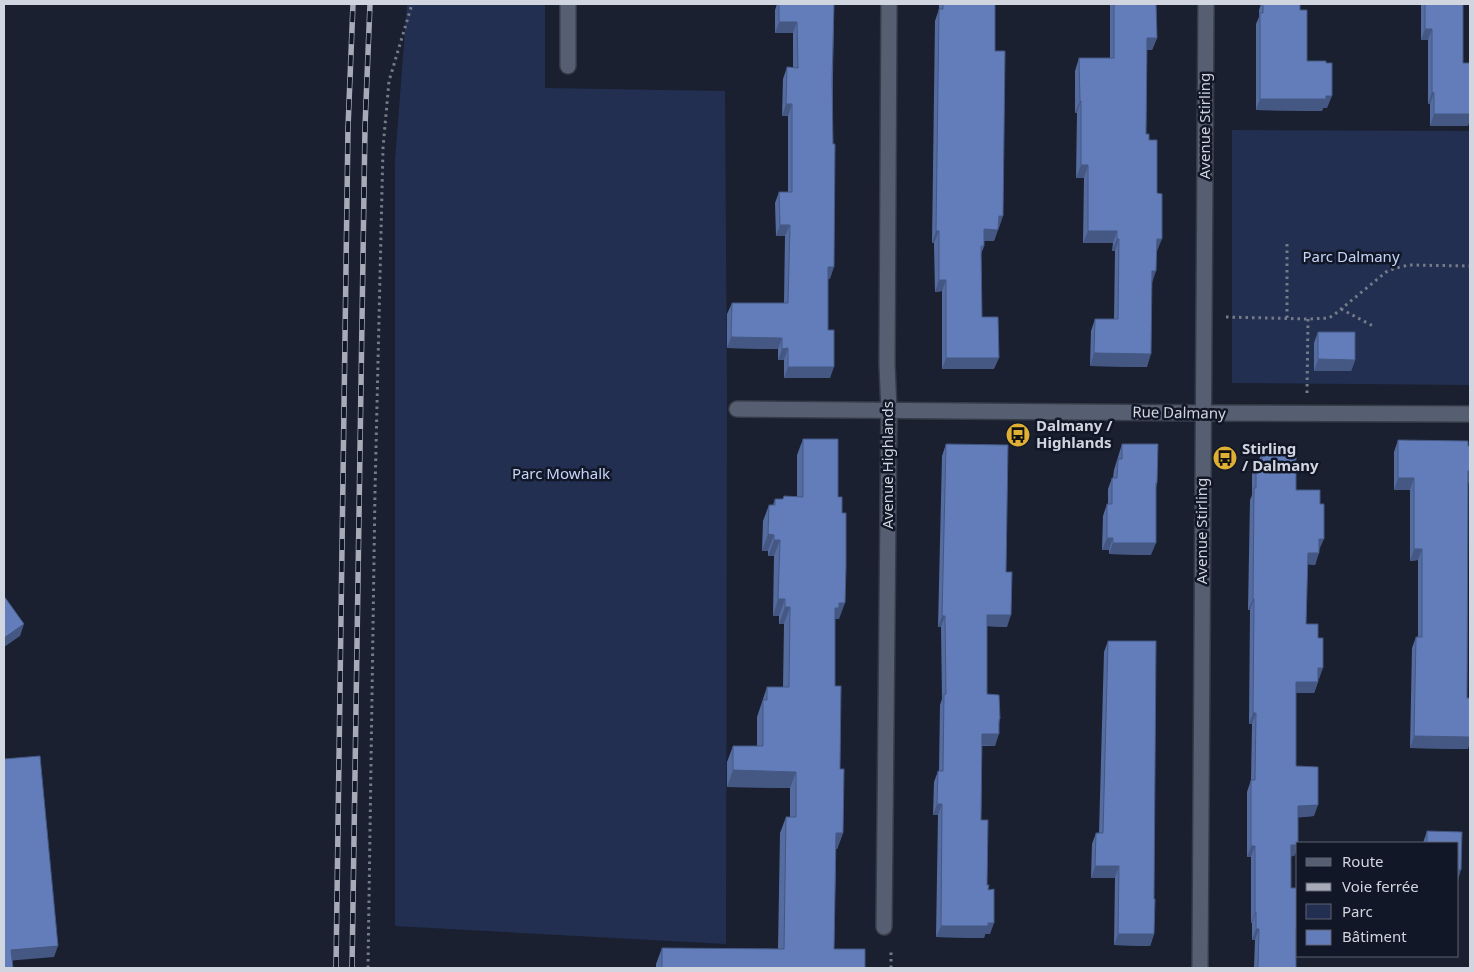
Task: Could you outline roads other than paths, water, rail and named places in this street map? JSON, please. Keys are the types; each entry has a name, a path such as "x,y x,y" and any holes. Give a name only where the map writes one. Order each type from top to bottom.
{"street":[{"path":"568,4 568,66"},
{"name":"Avenue Highlands","path":"884,927 889,411 887,364 889,4"},
{"name":"Avenue Stirling","path":"1200,968 1206,4"},
{"name":"Rue Dalmany","path":"737,409 1470,414"}],"railway":[{"path":"336,968 348,128 353,4"},
{"path":"352,968 365,127 370,4"}],"place":[{"name":"Dalmany / Highlands","path":"1018,435"},
{"name":"Stirling / Dalmany","path":"1225,458"}],"park label":[{"name":"Parc Dalmany","path":"1351,257"},
{"name":"Parc Mowhalk","path":"561,474"}]}
